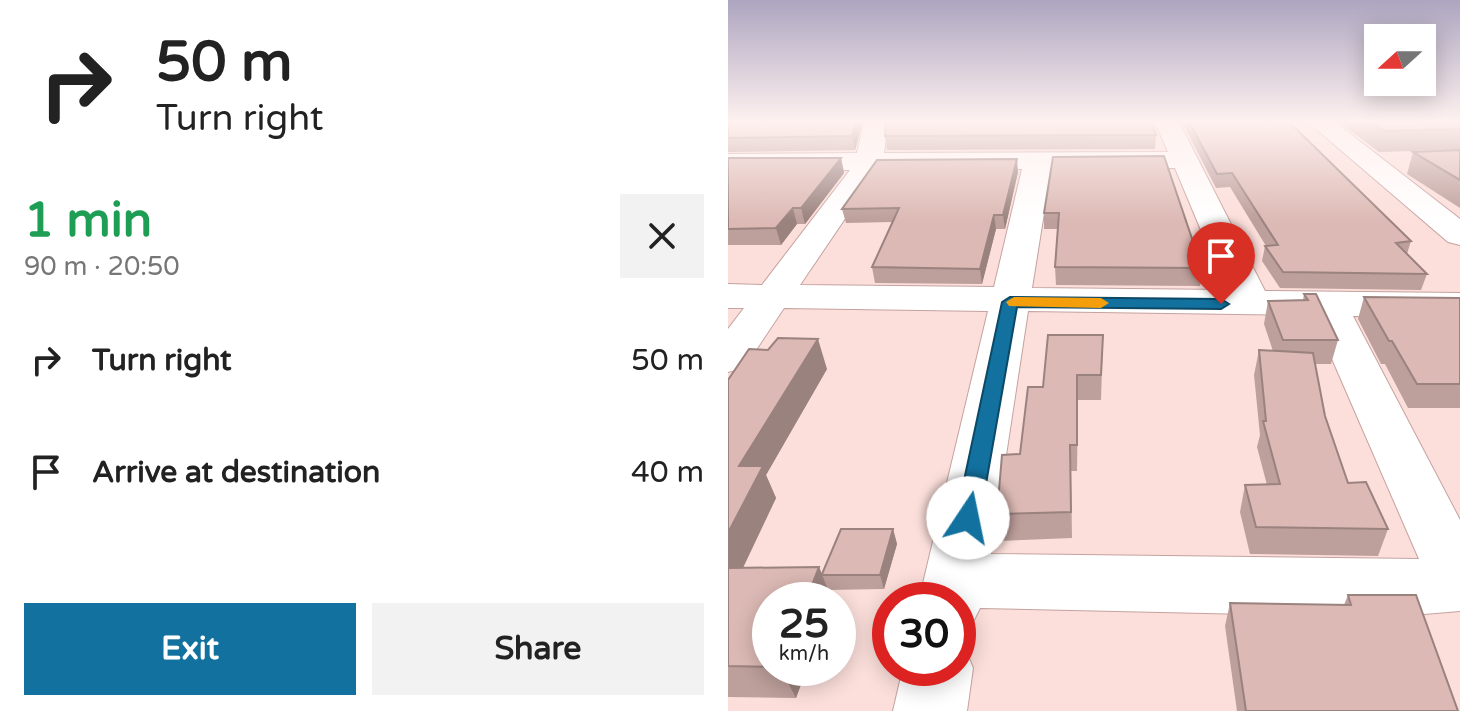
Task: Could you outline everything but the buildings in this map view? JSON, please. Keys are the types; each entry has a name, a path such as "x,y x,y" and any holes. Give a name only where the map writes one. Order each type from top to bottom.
{"street":[{"path":"728,359 869,163 870,155"},
{"path":"1181,155 1252,304"},
{"path":"1363,155 1460,235"},
{"path":"728,162 1183,160"},
{"path":"955,582 1038,161"},
{"path":"1374,164 1417,162"},
{"path":"728,296 1010,302 1460,305"},
{"path":"976,590 1388,589 1460,583 1328,305"},
{"path":"930,711 935,686"}],"slow traffic":[{"path":"1014,302 1101,303"}],"route":[{"path":"968,518 1010,302 1221,304"}]}
